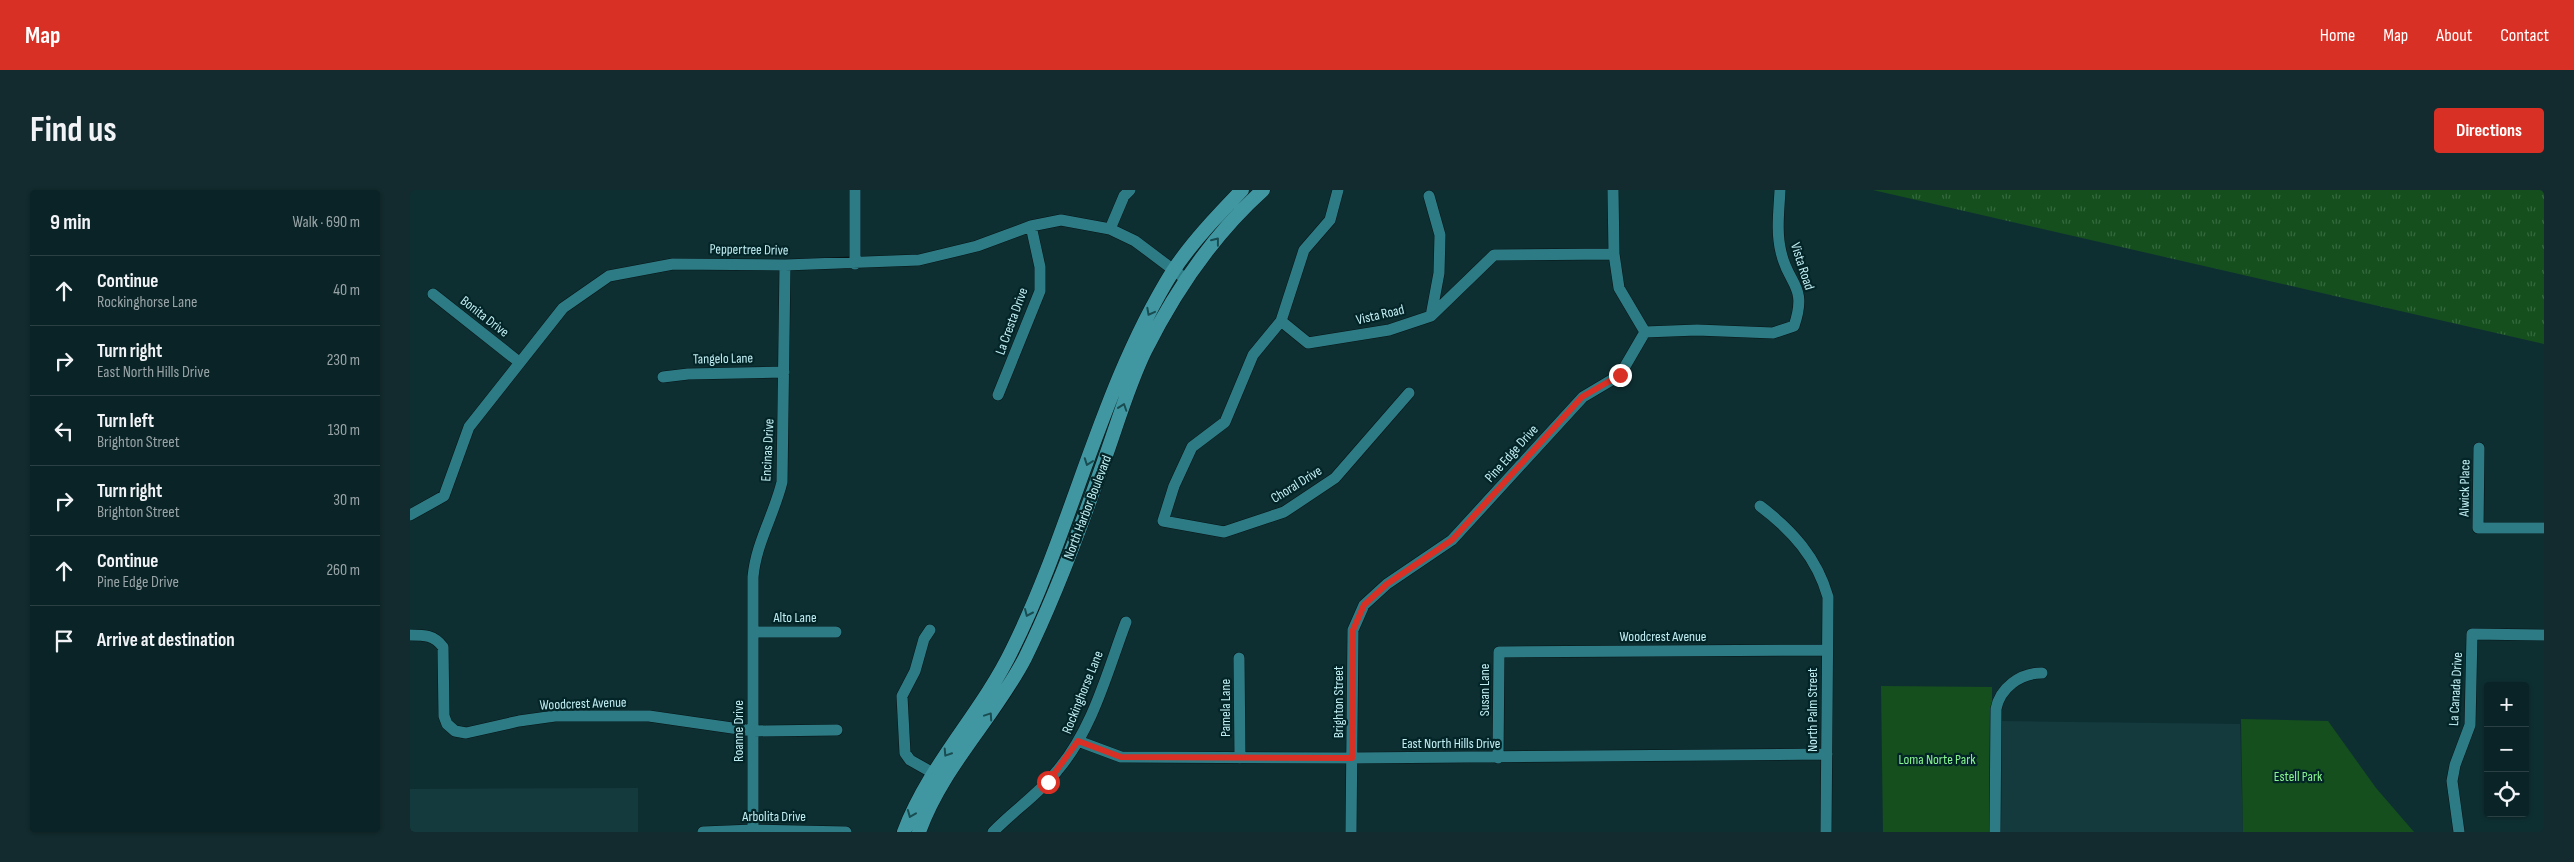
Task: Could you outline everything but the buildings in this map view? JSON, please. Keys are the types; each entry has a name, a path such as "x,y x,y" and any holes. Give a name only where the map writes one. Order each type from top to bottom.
{"main road":[{"name":"North Harbor Boulevard","path":"904,832 914,806 933,773 993,684 1012,650 1086,468 1118,378 1174,270 1242,190"},
{"name":"North Harbor Boulevard","path":"919,832 940,787 1007,690 1025,657 1089,504 1145,353 1168,308 1218,238 1263,190"}],"street":[{"path":"855,190 855,264"},
{"path":"1110,229 1124,196 1130,190"},
{"path":"1281,320 1304,250 1330,220 1338,190"},
{"path":"1613,190 1614,254 1619,288 1645,332"},
{"name":"Vista Road","path":"1645,332 1697,330 1773,333 1794,326 1800,309 1797,286 1781,255 1778,236 1780,190"},
{"path":"1429,196 1440,235 1439,274 1431,316"},
{"name":"Peppertree Drive","path":"410,515 444,496 469,427 518,362 563,308 609,276 673,264 855,264 919,260 977,246 1031,226 1061,220 1110,229 1135,241 1187,280"},
{"name":"La Cresta Drive","path":"998,395 1040,291 1040,267 1031,226"},
{"name":"Vista Road","path":"1281,320 1308,343 1389,330 1431,316 1494,255 1614,254"},
{"name":"Encinas Drive","path":"754,632 754,562 760,538 776,506 782,482 785,265"},
{"name":"Bonita Drive","path":"432,294 518,362"},
{"name":"Choral Drive","path":"1281,320 1253,356 1225,422 1192,447 1174,486 1163,522 1224,532 1284,512 1335,478 1409,393"},
{"name":"Pine Edge Drive","path":"1387,584 1452,540 1582,397 1620,375 1645,332"},
{"name":"Tangelo Lane","path":"663,377 688,374 784,372"},
{"name":"Alwick Place","path":"2479,448 2478,528 2544,528"},
{"name":"North Palm Street","path":"1760,506 1802,544 1826,589 1828,597 1826,832"},
{"name":"Brighton Street","path":"1351,832 1353,630 1364,605 1387,584"},
{"name":"Rockinghorse Lane","path":"993,832 1056,773 1078,741 1126,622"},
{"path":"930,630 902,700 905,753 910,760 933,773"},
{"name":"Alto Lane","path":"754,632 836,632"},
{"name":"Roanne Drive","path":"754,632 754,830"},
{"name":"La Canada Drive","path":"2459,832 2452,780 2455,765 2470,725 2472,634 2544,635"},
{"name":"Woodcrest Avenue","path":"410,635 426,635 437,639 443,647 444,716 447,724 454,731 466,733 519,721 555,716 656,717 753,731 837,730"},
{"name":"Woodcrest Avenue","path":"1499,652 1827,650"},
{"name":"Susan Lane","path":"1498,758 1499,652"},
{"name":"Pamela Lane","path":"1240,658 1240,758"},
{"path":"1995,832 1996,709 1998,698 2004,689 2030,672 2042,672"},
{"name":"East North Hills Drive","path":"1078,741 1121,757 1498,758 1827,754"},
{"name":"Arbolita Drive","path":"703,832 754,830 846,832"}],"shaded area":[{"path":"2001,721 2240,724 2243,832 2001,832"},
{"path":"638,788 638,832 410,832 410,789"}],"green space":[{"path":"1873,190 2544,190 2544,344"},
{"name":"Loma Norte Park","path":"1881,686 1992,687 1992,832 1883,832"},
{"name":"Estell Park","path":"2241,719 2328,721 2376,788 2414,832 2243,832"}],"route":[{"path":"1048,782 1078,741 1121,757 1352,758 1353,630 1357,617 1364,605 1387,584 1452,540 1582,397 1620,375"}]}
